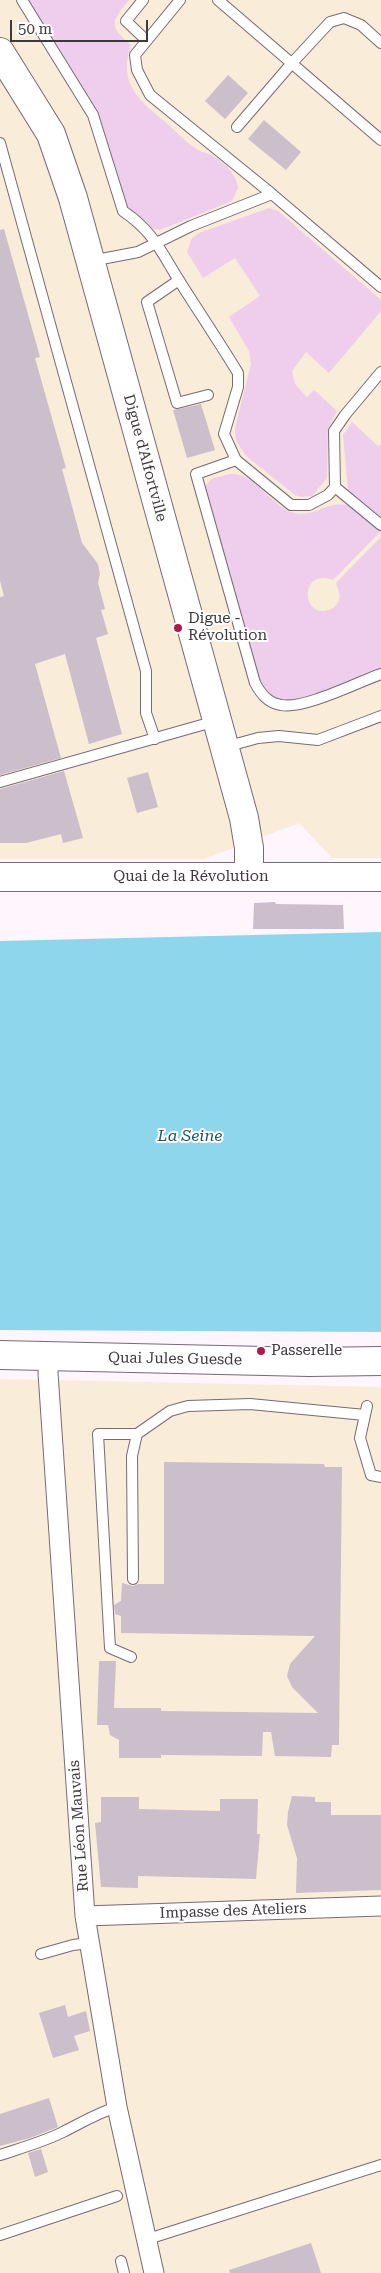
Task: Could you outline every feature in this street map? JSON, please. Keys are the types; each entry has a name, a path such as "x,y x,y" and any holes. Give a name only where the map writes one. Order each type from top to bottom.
{"street":[{"name":"Digue d'Alfortville","path":"0,52 51,134 74,198 247,829 249,877"},
{"name":"Quai de la Révolution","path":"0,876 381,877"},
{"name":"Quai Jules Guesde","path":"0,1355 48,1365"},
{"name":"Quai Jules Guesde","path":"0,1374 48,1365 375,1368"},
{"name":"Rue Léon Mauvais","path":"48,1365 85,1916 117,2107 148,2239 154,2273"},
{"name":"Impasse des Ateliers","path":"85,1916 381,1906"}],"lane":[{"path":"22,0 93,115 123,210 134,218 157,242 238,373 238,387 224,434 236,460 291,505 309,505 328,495 335,487 334,431 381,372"},
{"path":"143,0 126,21 146,40"},
{"path":"180,0 135,55 137,70 150,94 272,194 381,288"},
{"path":"218,0 381,140"},
{"path":"237,128 292,62 330,22 344,18 361,25 381,43"},
{"path":"0,143 146,671 146,713 155,739"},
{"path":"91,262 138,252 191,226 272,194"},
{"path":"179,280 146,302 177,403 208,395"},
{"path":"236,460 196,474 255,683 263,695 280,705 300,705 381,674"},
{"path":"335,487 381,525"},
{"path":"224,748 279,736 318,740 381,716"},
{"path":"0,782 217,721"},
{"path":"131,1657 110,1648 98,1434 137,1434 170,1411 188,1406 250,1404 366,1410 360,1438 371,1475 381,1477"},
{"path":"133,1579 132,1456 137,1434"},
{"path":"41,1954 73,1945 89,1943"},
{"path":"0,2155 40,2142 101,2112 117,2107"},
{"path":"148,2239 381,2165"},
{"path":"0,2235 117,2196"},
{"path":"122,2261 124,2273"}],"shaded area":[{"path":"0,0 381,0 381,858 332,858 299,823 204,859 0,859"},
{"path":"25,0 129,0 118,14 115,23 118,33 131,45 127,59 129,82 141,100 187,142 198,150 211,155 229,169 235,178 238,188 232,201 160,230 150,228 125,207 98,116"},
{"path":"269,208 278,211 381,300 381,311 329,373 306,352 292,371 295,384 307,397 314,390 337,411 328,428 327,478 312,496 302,497 295,495 245,455 236,440 235,428 251,364 249,351 229,317 260,296 235,258 203,278 187,252 192,238 199,233"},
{"path":"352,422 378,446 381,444 381,520 348,490 343,435"},
{"path":"230,474 247,478 283,508 291,512 306,514 332,505 347,505 361,513 381,531 333,580 322,578 314,580 309,586 308,594 309,601 313,607 320,611 334,608 340,596 336,583 381,537 381,669 297,701 279,701 267,693 257,677 204,488 211,479"},
{"path":"0,1379 381,1387 381,2273 0,2273"}],"water":[{"name":"La Seine","path":"381,932 381,1332 0,1330 0,941"}],"building":[{"path":"228,75 248,93 225,119 205,101"},
{"path":"264,120 301,152 286,170 248,139"},
{"path":"4,229 40,357 35,358 66,468 62,469 82,543 98,564 100,574 98,583 105,609 101,610 108,634 96,638 122,734 89,744 65,654 35,664 61,758 0,775 0,597 4,596 0,581 0,230"},
{"path":"201,404 215,450 187,458 173,410"},
{"path":"64,771 83,838 63,843 61,834 26,843 0,843 0,789"},
{"path":"148,772 158,807 137,813 127,778"},
{"path":"275,902 276,904 343,905 344,929 253,929 254,903"},
{"path":"164,1462 324,1464 325,1467 342,1467 339,1745 332,1745 331,1757 275,1756 271,1732 263,1732 262,1756 161,1755 161,1758 119,1758 119,1740 110,1735 108,1725 97,1725 99,1661 116,1661 114,1708 161,1708 161,1711 318,1713 292,1687 287,1676 290,1664 315,1636 121,1633 121,1616 115,1614 114,1605 121,1601 122,1583 133,1586 138,1584 164,1584"},
{"path":"292,1796 315,1797 315,1802 331,1802 331,1815 381,1815 381,1890 296,1893 297,1858 287,1825"},
{"path":"101,1797 139,1797 139,1809 220,1811 220,1799 258,1799 257,1834 260,1834 256,1879 138,1876 138,1888 101,1887 95,1823 101,1822"},
{"path":"65,2005 68,2017 86,2011 90,2031 74,2036 79,2050 53,2058 39,2013"},
{"path":"49,2098 58,2127 30,2138 0,2146 0,2114"},
{"path":"41,2149 48,2172 35,2177 28,2153"},
{"path":"311,2243 321,2273 230,2273 229,2270"}],"place":[{"name":"Digue - Révolution","path":"178,628"},
{"name":"Passerelle","path":"261,1351"}]}
